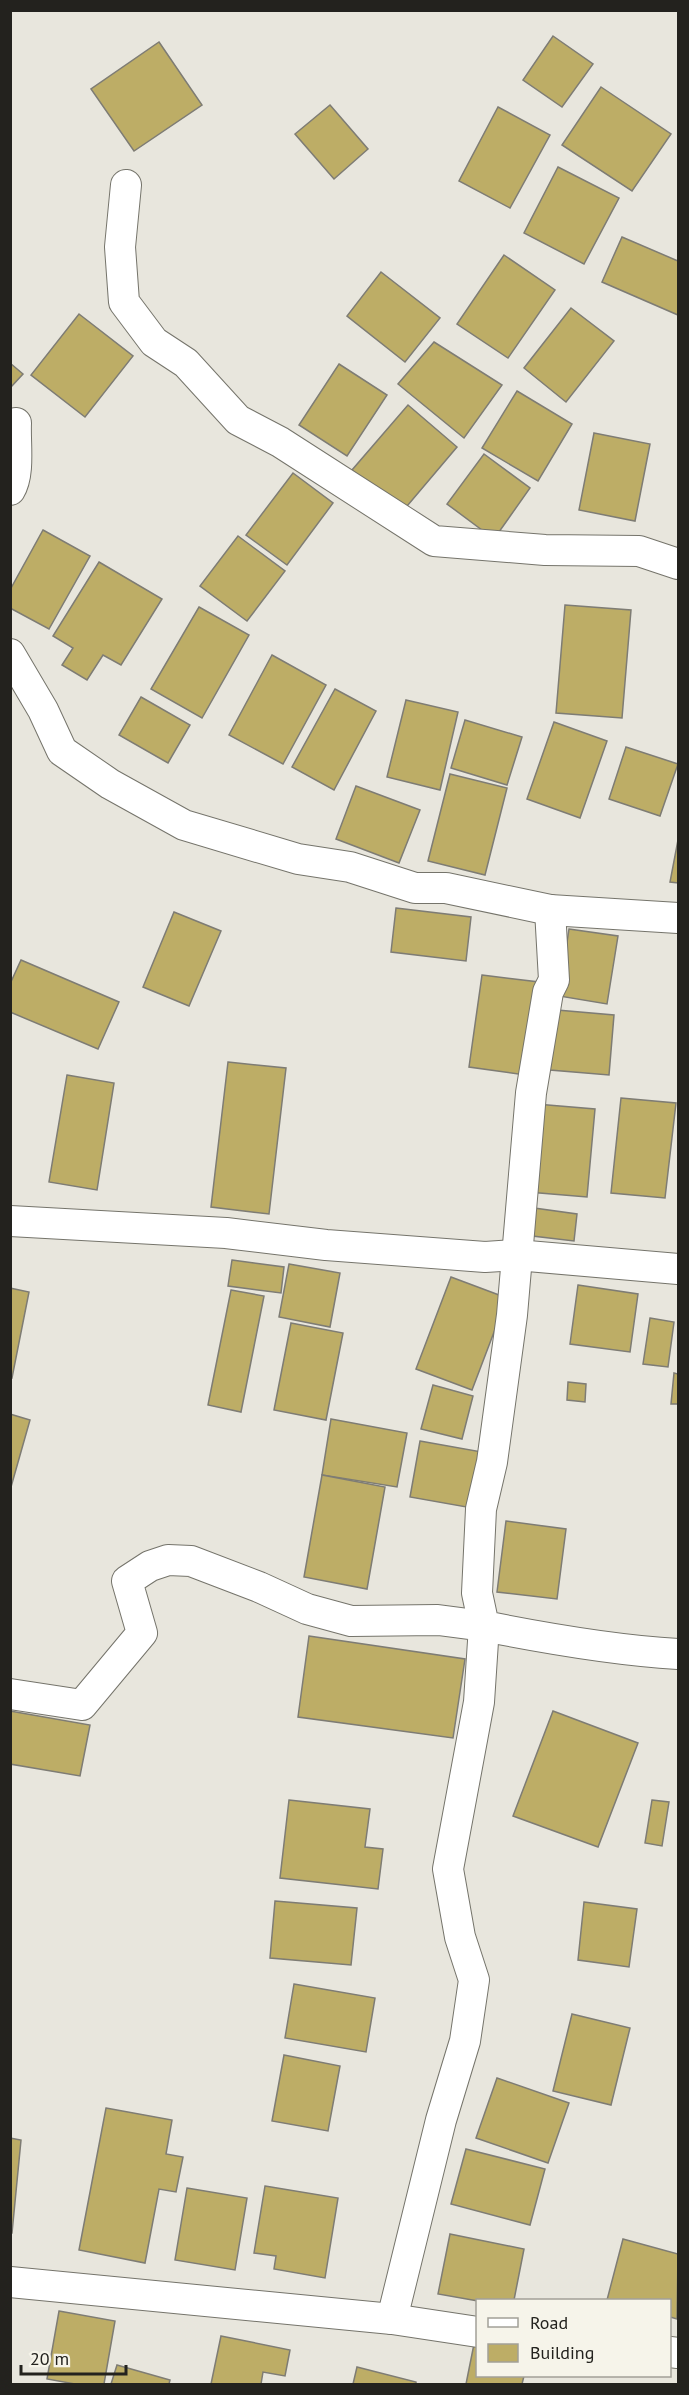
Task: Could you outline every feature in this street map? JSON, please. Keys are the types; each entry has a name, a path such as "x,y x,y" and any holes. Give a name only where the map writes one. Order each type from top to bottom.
{"street":[{"path":"126,185 120,247 124,302 153,342 186,363 238,420 280,442 434,541 545,550 639,551 678,564"},
{"path":"10,490 17,479 14,456 16,423"},
{"path":"10,654 43,710 62,751 110,784 184,825 298,859 350,867 415,888 446,888 550,910 678,918"},
{"path":"392,2319 441,2120 465,2041 474,1980 460,1937 448,1869 479,1702 484,1626 477,1593 482,1509 492,1462 512,1315 529,1138 531,1093 548,992 554,980 550,910"},
{"path":"10,1221 226,1233 326,1245 484,1257 516,1255 678,1269"},
{"path":"10,1694 82,1705 142,1633 127,1581 150,1566 168,1560 190,1561 259,1587 307,1609 351,1622 438,1620 609,1649 678,1654"},
{"path":"10,2282 392,2319 476,2332"}],"building":[{"path":"553,36 593,64 562,107 523,80"},
{"path":"159,42 202,105 134,151 91,89"},
{"path":"601,87 671,134 632,191 562,145"},
{"path":"330,105 368,149 334,179 295,134"},
{"path":"498,107 550,135 510,208 459,181"},
{"path":"558,167 619,198 584,264 524,233"},
{"path":"622,237 678,261 678,315 602,282"},
{"path":"504,255 555,290 508,358 457,324"},
{"path":"381,272 440,318 405,362 347,316"},
{"path":"571,308 614,341 566,402 524,368"},
{"path":"79,314 133,356 85,417 31,375"},
{"path":"434,342 502,385 464,438 398,384"},
{"path":"10,363 23,374 10,388"},
{"path":"339,364 387,395 347,456 299,425"},
{"path":"517,391 572,424 538,481 482,448"},
{"path":"408,405 457,447 402,512 352,470"},
{"path":"594,433 650,444 635,521 579,510"},
{"path":"484,454 530,488 494,539 447,504"},
{"path":"293,473 333,503 287,565 246,535"},
{"path":"43,530 90,556 49,629 10,608 10,590"},
{"path":"238,536 285,571 247,621 200,586"},
{"path":"99,562 162,599 121,665 103,655 87,680 62,665 73,648 53,636"},
{"path":"565,605 631,610 622,718 556,713"},
{"path":"199,607 249,635 202,718 151,689"},
{"path":"272,655 326,685 283,764 229,735"},
{"path":"335,689 376,711 334,790 292,767"},
{"path":"141,697 190,725 168,763 119,735"},
{"path":"406,700 458,712 440,790 387,777"},
{"path":"465,720 522,737 507,785 451,768"},
{"path":"554,722 607,741 580,818 527,799"},
{"path":"626,747 678,764 660,816 609,799"},
{"path":"450,774 507,788 485,875 428,861"},
{"path":"356,786 420,810 399,863 336,839"},
{"path":"678,840 678,883 670,882"},
{"path":"396,908 471,917 466,961 391,952"},
{"path":"174,912 221,931 189,1006 143,987"},
{"path":"569,929 618,936 607,1004 559,996"},
{"path":"21,960 119,1002 98,1049 10,1012 10,984"},
{"path":"482,975 539,982 525,1075 469,1067"},
{"path":"557,1010 614,1015 609,1075 550,1070"},
{"path":"228,1062 286,1068 269,1214 211,1207"},
{"path":"67,1075 114,1083 97,1190 49,1182"},
{"path":"621,1098 676,1103 665,1198 611,1193"},
{"path":"536,1104 595,1109 587,1197 528,1192"},
{"path":"527,1207 577,1214 574,1241 524,1235"},
{"path":"232,1260 284,1267 281,1293 228,1286"},
{"path":"289,1264 340,1273 330,1327 279,1317"},
{"path":"451,1277 507,1298 472,1390 416,1369"},
{"path":"578,1285 638,1294 630,1352 570,1344"},
{"path":"10,1288 29,1292 12,1378 10,1377"},
{"path":"231,1290 264,1296 241,1412 208,1405"},
{"path":"650,1318 674,1322 668,1367 643,1364"},
{"path":"291,1323 343,1333 326,1420 274,1410"},
{"path":"674,1373 678,1374 678,1404 671,1404"},
{"path":"568,1382 586,1384 585,1402 567,1400"},
{"path":"433,1385 473,1396 462,1439 421,1429"},
{"path":"10,1414 30,1420 11,1487 10,1487"},
{"path":"331,1419 407,1433 397,1487 322,1475"},
{"path":"420,1441 482,1452 472,1508 410,1497"},
{"path":"322,1475 385,1487 367,1589 304,1577"},
{"path":"506,1521 566,1529 557,1599 497,1592"},
{"path":"309,1636 465,1659 453,1738 298,1717"},
{"path":"10,1711 90,1725 80,1776 10,1764"},
{"path":"553,1711 638,1743 598,1847 513,1816"},
{"path":"289,1800 370,1809 365,1847 383,1849 378,1889 280,1878"},
{"path":"652,1800 669,1802 662,1846 645,1843"},
{"path":"275,1901 357,1908 351,1965 270,1958"},
{"path":"584,1902 637,1909 629,1967 578,1960"},
{"path":"294,1984 375,1998 366,2052 285,2038"},
{"path":"572,2014 630,2028 611,2105 553,2091"},
{"path":"284,2055 340,2066 328,2131 272,2121"},
{"path":"497,2078 569,2103 548,2163 476,2138"},
{"path":"106,2108 172,2120 166,2154 183,2157 176,2192 159,2189 145,2263 79,2250"},
{"path":"10,2138 21,2140 12,2233 10,2233"},
{"path":"466,2149 545,2169 530,2225 451,2204"},
{"path":"265,2186 338,2198 325,2278 274,2269 276,2256 254,2253"},
{"path":"187,2188 247,2198 235,2270 175,2260"},
{"path":"450,2234 524,2249 514,2299 476,2301 438,2294"},
{"path":"623,2239 678,2254 677,2319 671,2317 671,2299 607,2299"},
{"path":"59,2311 115,2321 104,2384 75,2384 47,2379"},
{"path":"221,2336 290,2350 285,2376 263,2372 261,2384 211,2384"},
{"path":"474,2344 476,2344 476,2377 524,2377 522,2384 466,2384"},
{"path":"117,2365 170,2380 169,2384 111,2384"},
{"path":"357,2367 416,2382 416,2384 353,2384"}]}
